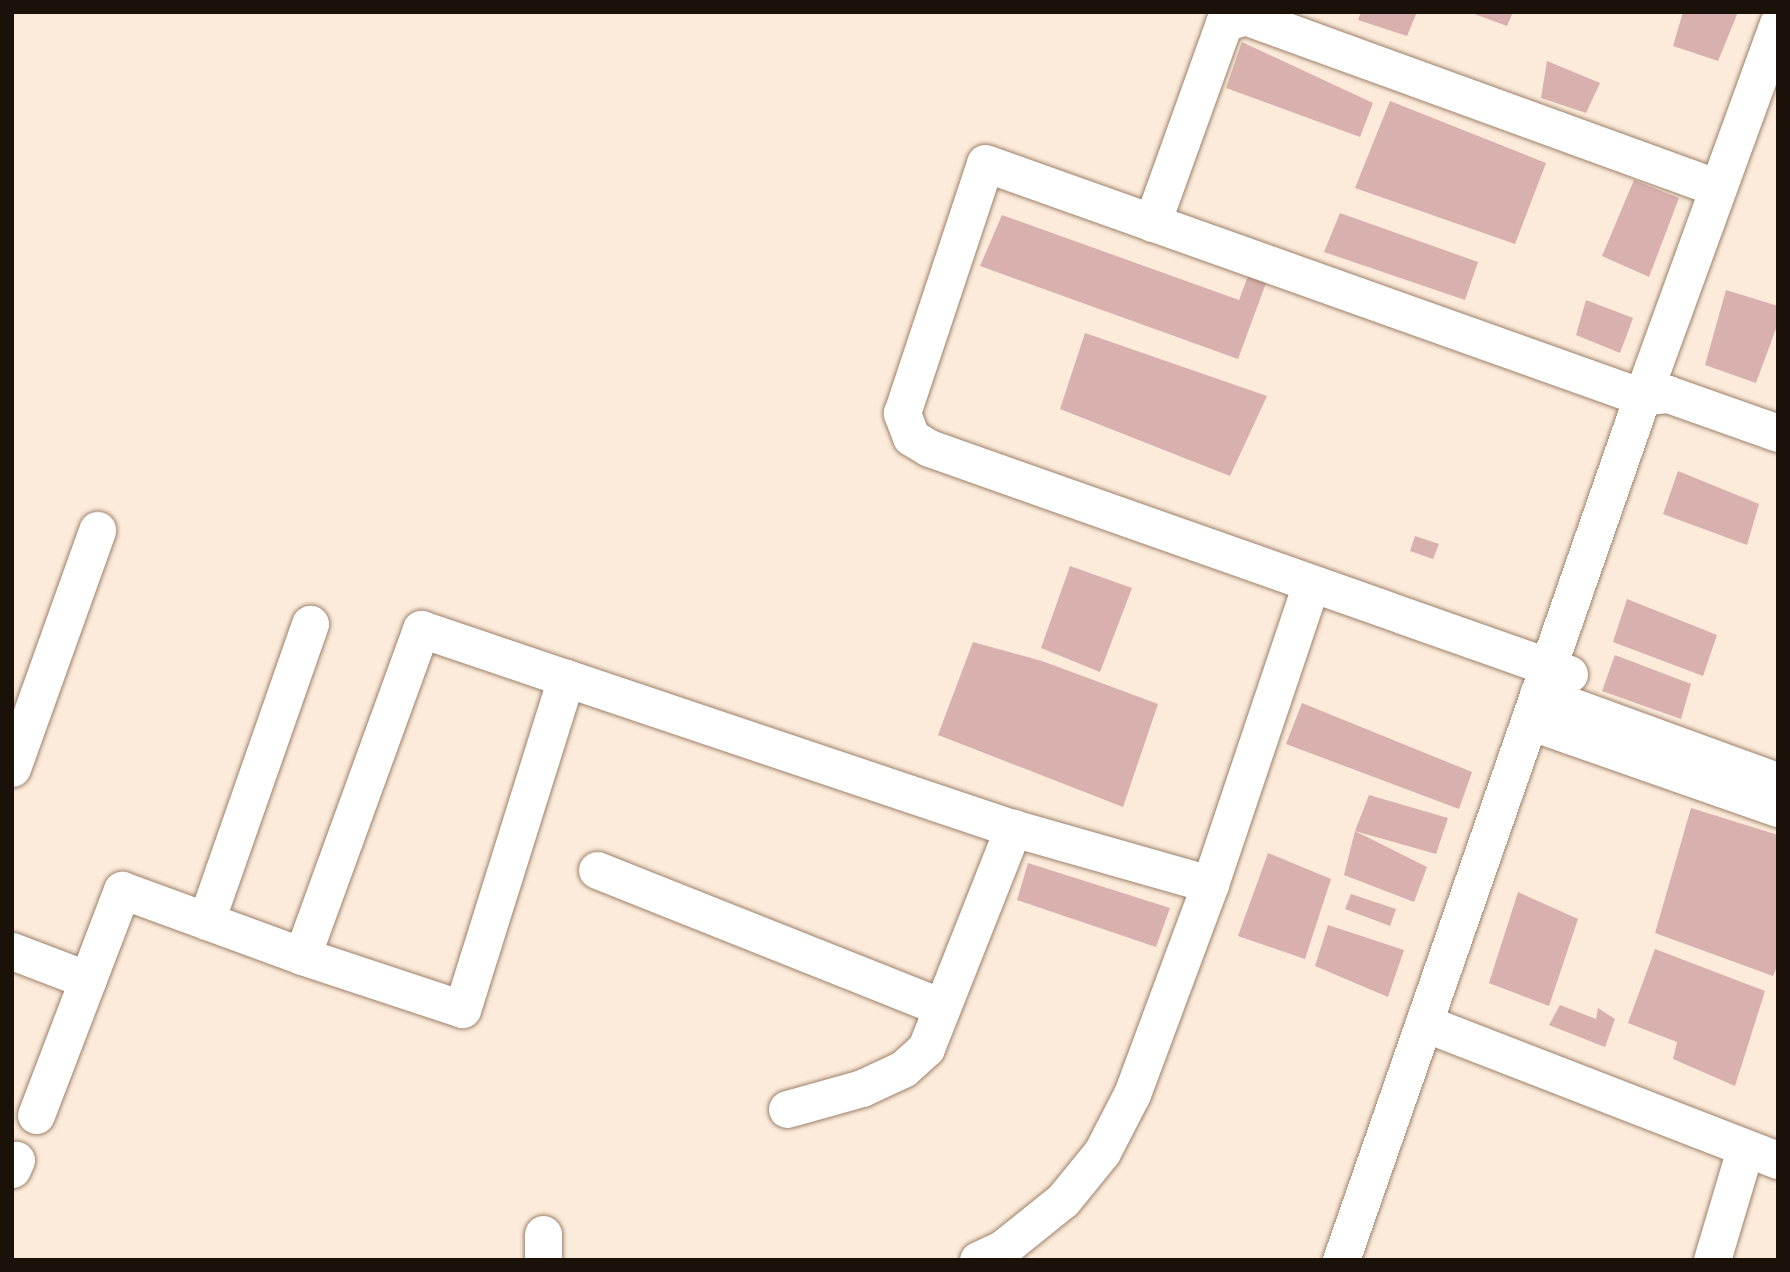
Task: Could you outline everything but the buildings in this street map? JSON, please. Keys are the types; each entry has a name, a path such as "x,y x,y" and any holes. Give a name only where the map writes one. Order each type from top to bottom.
{"street":[{"path":"1152,223 1224,23 1245,16 1717,188"},
{"path":"1655,395 1717,188 1778,24"},
{"path":"1362,1260 1434,1027 1655,395 1778,90"},
{"path":"1778,433 1655,395 985,163 902,413 911,437 929,448 1311,584 1778,808"},
{"path":"12,768 97,530"},
{"path":"978,1260 1002,1249 1063,1200 1102,1152 1132,1094 1210,884 1311,584"},
{"path":"206,921 310,624"},
{"path":"302,956 421,629 1013,828 1210,884"},
{"path":"36,1115 122,890 302,956 462,1009 566,678"},
{"path":"1549,697 1778,781"},
{"path":"787,1109 862,1088 903,1069 926,1048 1013,828"},
{"path":"597,870 942,1007"},
{"path":"12,951 88,980"},
{"path":"1434,1027 1762,1155 1712,1260"},
{"path":"1340,1260 1434,1027"}]}
